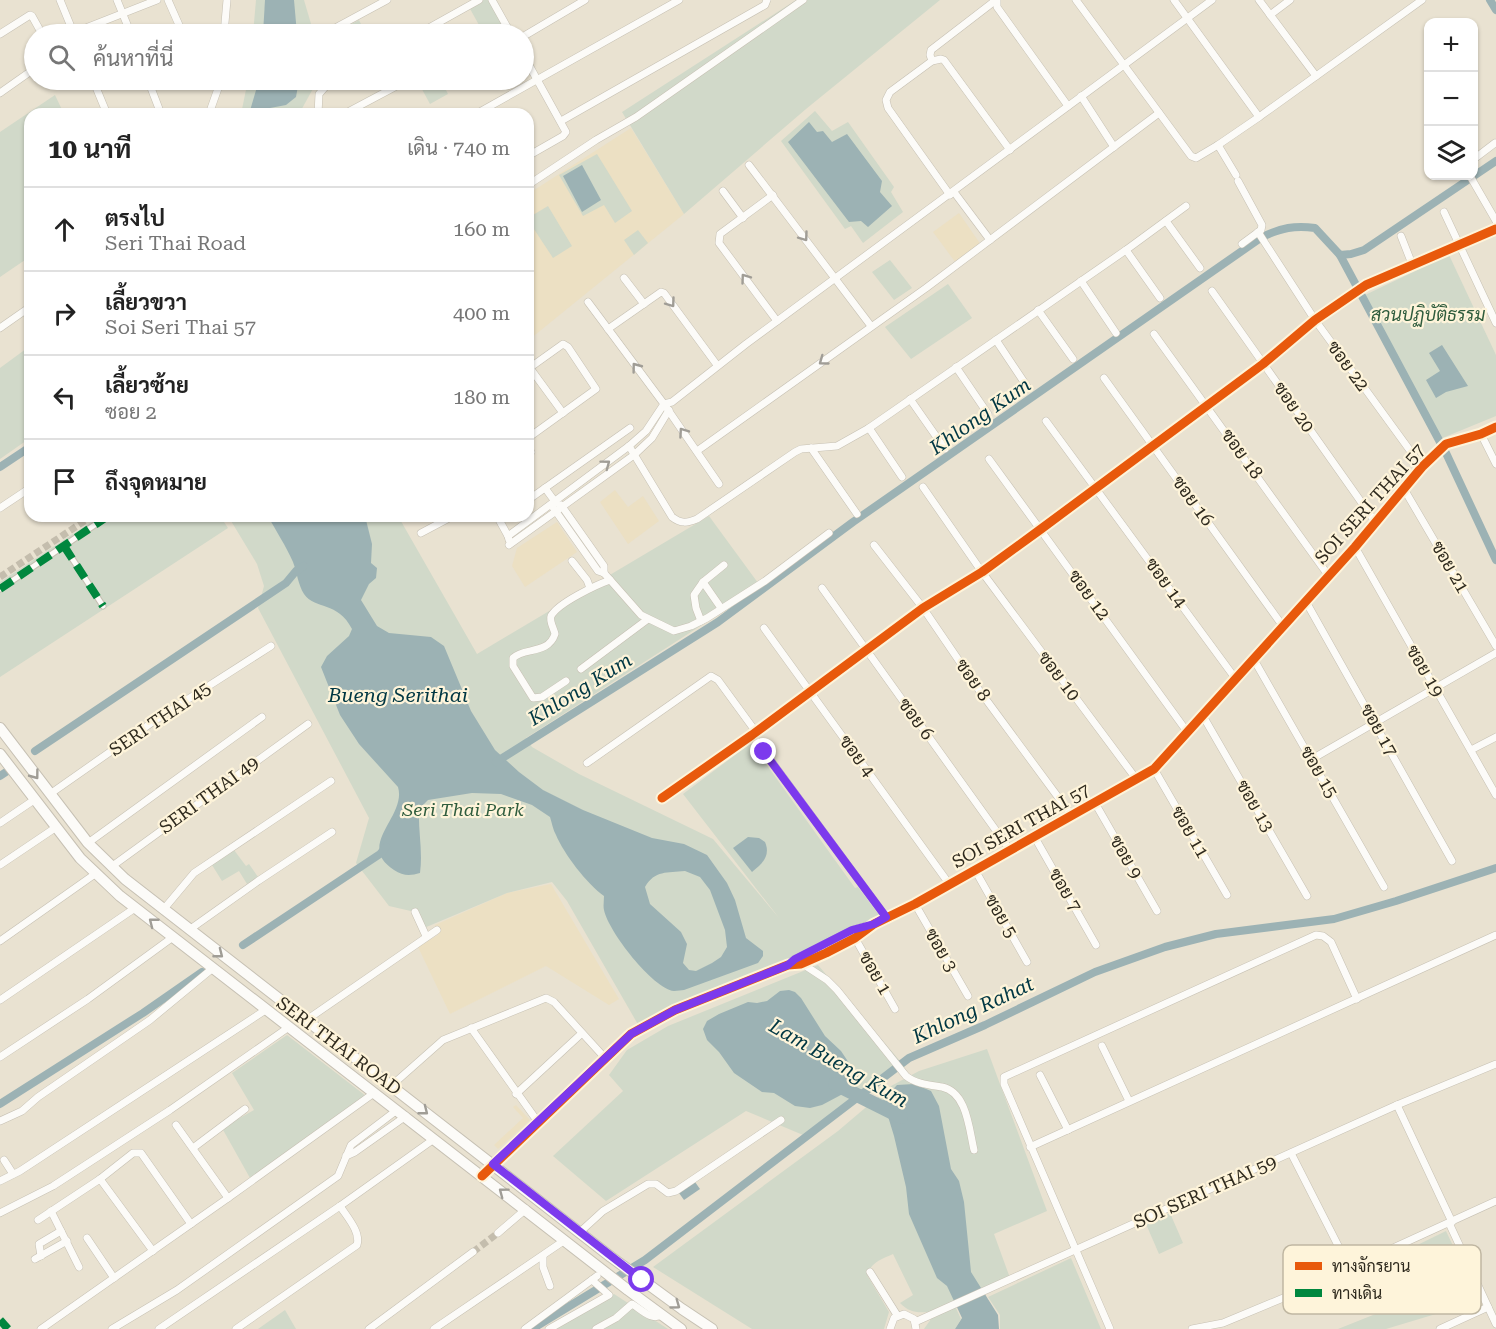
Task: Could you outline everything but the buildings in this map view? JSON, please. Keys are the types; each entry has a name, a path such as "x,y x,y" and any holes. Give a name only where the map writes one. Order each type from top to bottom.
{"main road":[{"name":"SERI THAI ROAD","path":"0,728 88,843 111,867 163,910 611,1257 712,1329"},
{"name":"SERI THAI ROAD","path":"0,754 56,828 95,874 135,908 566,1240 595,1276 628,1290 681,1329"}],"street":[{"path":"60,0 70,24"},
{"path":"117,0 127,24"},
{"path":"94,24 157,0"},
{"path":"168,0 179,24"},
{"path":"225,24 227,0"},
{"path":"343,24 387,0"},
{"path":"436,24 479,0"},
{"path":"492,0 505,24"},
{"path":"534,30 585,0"},
{"path":"536,79 680,0"},
{"path":"561,121 765,5 767,0"},
{"path":"534,181 636,117 803,0"},
{"path":"933,61 930,56 931,50 997,0"},
{"path":"997,0 997,7 1068,106"},
{"path":"1076,0 1191,156 1196,158 1218,146 1422,0"},
{"path":"1174,0 1259,117"},
{"path":"534,519 557,504 629,446 646,431 668,403 717,365 1212,0"},
{"path":"1259,0 1316,76"},
{"path":"1270,15 1290,0"},
{"path":"0,33 25,16 31,15 36,24"},
{"path":"990,240 888,108 886,100 890,92 933,61 944,60 1010,150"},
{"path":"534,75 561,121 566,134 534,153"},
{"path":"0,93 24,76"},
{"path":"97,90 105,108"},
{"path":"152,90 159,108"},
{"path":"211,108 217,90"},
{"path":"318,108 318,94 322,90"},
{"path":"355,108 389,90"},
{"path":"486,108 517,90"},
{"path":"1081,96 1114,147"},
{"path":"697,451 926,288 1159,113"},
{"path":"1478,155 1495,143"},
{"name":"ซอย 22","path":"1218,146 1262,225 1260,235 1315,320 1422,467"},
{"path":"749,165 871,326"},
{"path":"1473,180 1496,221"},
{"path":"723,191 743,218"},
{"path":"773,195 720,234 719,243 777,321"},
{"path":"629,446 672,517 678,522 687,523 697,519 795,452 811,448 837,447 869,428 1186,206"},
{"path":"1444,212 1496,323"},
{"path":"1166,221 1200,268"},
{"path":"662,798 754,734 923,608 982,572 1096,489 1263,364 1315,320 1354,292 1412,264 1496,229"},
{"path":"1242,244 1260,235"},
{"path":"1401,236 1412,264"},
{"path":"1126,250 1160,298"},
{"path":"624,278 644,304"},
{"path":"1081,280 1116,333"},
{"name":"ซอย 20","path":"1212,291 1376,523"},
{"path":"608,329 661,292 717,365"},
{"path":"588,302 668,403 669,412 719,484"},
{"path":"1038,310 1073,360"},
{"path":"0,328 24,311"},
{"name":"ซอย 18","path":"1154,334 1328,575"},
{"path":"996,340 1028,388"},
{"path":"534,364 563,344 568,347 596,388 534,434"},
{"path":"956,368 988,414"},
{"path":"534,375 563,413"},
{"name":"ซอย 16","path":"1104,378 1282,625"},
{"path":"910,399 945,449"},
{"path":"557,504 588,489 634,455 652,438 669,412"},
{"name":"ซอย 14","path":"1046,422 1235,678"},
{"name":"SOI SERI THAI 57","path":"798,961 820,956 855,938 886,917 950,885 1154,769 1355,547 1422,467 1446,444 1496,427"},
{"path":"534,496 630,428"},
{"path":"869,428 902,477"},
{"path":"1481,434 1496,464"},
{"path":"811,448 857,514"},
{"name":"ซอย 12","path":"989,459 1188,733"},
{"path":"583,482 588,489"},
{"name":"ซอย 10","path":"922,487 982,572 1137,780"},
{"path":"545,488 598,571 604,573 641,615 674,630 701,621 721,609 765,581 830,533"},
{"name":"ซอย 21","path":"1404,489 1496,646"},
{"path":"0,508 24,493"},
{"path":"557,504 556,513 582,543"},
{"path":"500,522 508,536 509,545 556,513"},
{"path":"0,589 99,522"},
{"path":"421,533 442,522"},
{"path":"508,536 529,522"},
{"name":"ซอย 8","path":"874,545 923,608 979,690 1072,816"},
{"path":"64,546 103,606"},
{"name":"ซอย 19","path":"1355,547 1496,795"},
{"path":"572,561 587,580 590,588"},
{"path":"701,621 694,595 703,582 724,565"},
{"path":"566,681 542,697 533,698 513,666 513,658 519,653 537,650 552,641 555,634 550,621 552,614 590,588 610,580"},
{"path":"703,582 721,609"},
{"name":"ซอย 6","path":"822,588 1010,850"},
{"name":"ซอย 17","path":"1305,600 1452,861"},
{"path":"581,669 648,619"},
{"name":"ซอย 4","path":"764,628 950,885"},
{"name":"SERI THAI 45","path":"50,794 157,719 271,646"},
{"path":"1312,759 1496,653"},
{"name":"ซอย 15","path":"1253,658 1384,887"},
{"path":"587,763 711,676 718,680 754,734 886,917"},
{"name":"ซอย 13","path":"1203,716 1307,896"},
{"path":"88,843 262,717"},
{"name":"SERI THAI 49","path":"111,867 308,724"},
{"path":"1471,750 1496,737"},
{"name":"ซอย 11","path":"1154,769 1227,895"},
{"path":"163,910 194,873 331,781"},
{"path":"0,823 34,800"},
{"name":"ซอย 9","path":"1095,803 1157,911"},
{"path":"0,865 56,828"},
{"path":"189,930 332,832"},
{"name":"ซอย 7","path":"1034,836 1096,945"},
{"name":"ซอย 5","path":"975,870 1027,962"},
{"path":"0,941 95,874"},
{"name":"ซอย 3","path":"915,904 968,996"},
{"path":"0,1000 135,908"},
{"path":"415,912 426,936"},
{"name":"SOI SERI THAI 57","path":"482,1176 631,1034 651,1021 798,961 852,930 874,924"},
{"path":"306,1021 436,930"},
{"path":"1110,1329 1030,1147 1004,1084 1004,1077 1316,935 1323,936 1331,942 1357,999"},
{"path":"1030,1147 1496,936"},
{"path":"0,1057 88,999 173,937"},
{"name":"ซอย 1","path":"855,938 895,1009"},
{"path":"798,961 827,980 837,990 906,1076 913,1081 947,1088 957,1095 962,1103 974,1150"},
{"path":"0,1121 22,1111 38,1097 150,1020 213,968"},
{"path":"391,1086 432,1047 443,1040 546,998 554,1002 605,1058"},
{"path":"0,1180 13,1174 267,1009"},
{"path":"0,1213 53,1186 170,1110 289,1027"},
{"path":"471,1028 538,1122"},
{"path":"516,1094 581,1034"},
{"path":"1102,1046 1129,1101"},
{"name":"SOI SERI THAI 59","path":"897,1315 908,1315 916,1326 945,1308 1397,1105 1496,1064"},
{"path":"1040,1075 1068,1130"},
{"path":"41,1329 375,1093"},
{"path":"1397,1105 1461,1245"},
{"path":"193,1148 244,1109"},
{"path":"112,1329 177,1290 338,1176 351,1145 401,1113"},
{"path":"346,1156 384,1131 401,1113"},
{"path":"580,1232 603,1211 648,1184 656,1184 668,1193 676,1191 781,1120"},
{"path":"176,1125 228,1198"},
{"path":"379,1125 384,1131"},
{"path":"159,1329 434,1139"},
{"path":"38,1220 100,1179 133,1152 141,1153 191,1224"},
{"path":"1290,1153 1338,1245"},
{"path":"4,1160 13,1174"},
{"path":"100,1179 153,1251"},
{"path":"1402,1245 1496,1201"},
{"path":"236,1329 357,1245 359,1240 357,1233 340,1206"},
{"path":"498,1233 526,1209"},
{"path":"51,1211 79,1267"},
{"path":"61,1231 39,1244 38,1258 67,1241"},
{"path":"87,1238 114,1278"},
{"path":"434,1329 566,1240"},
{"path":"369,1329 473,1252"},
{"path":"543,1256 543,1267 550,1286"},
{"path":"870,1272 897,1315 892,1320 890,1329"},
{"path":"525,1329 595,1276 608,1294 549,1329"},
{"path":"1481,1291 1496,1324"},
{"path":"1192,1329 1230,1320 1283,1297"},
{"path":"596,1329 616,1318 632,1304 652,1317 657,1318 661,1315"},
{"path":"1481,1310 1488,1307"},
{"path":"1440,1329 1473,1314"}],"shaded area":[{"path":"631,128 684,214 534,336 534,190"},
{"path":"959,213 981,245 956,263 933,232"},
{"path":"615,490 628,507 643,496 659,521 628,544 600,502"},
{"path":"557,522 577,552 525,587 512,566 517,548"},
{"path":"551,884 619,999 609,1005 546,966 450,1014 418,947 438,935 435,925 507,893"},
{"path":"516,1105 530,1120 498,1149 494,1145 523,1118 513,1107"}],"green space":[{"path":"256,0 304,0 311,24 254,24"},
{"path":"483,0 491,0 504,24 478,24 469,7"},
{"path":"796,0 940,0 806,109 684,214 622,112"},
{"path":"246,90 312,90 302,108 242,108"},
{"path":"422,90 446,90 448,94 430,104"},
{"path":"55,95 61,108 36,108"},
{"path":"815,111 832,131 848,122 894,187 891,192 903,212 863,243 851,226 845,229 781,141"},
{"path":"24,116 24,261 0,277 0,132"},
{"path":"597,154 632,211 615,223 604,205 583,216 559,175"},
{"path":"548,206 572,246 553,258 534,229 534,214"},
{"path":"638,230 648,243 634,255 624,240"},
{"name":"สวนปฏิบัติธรรม","path":"1449,255 1496,355 1496,416 1440,439 1365,295"},
{"path":"890,260 912,288 894,300 872,272"},
{"path":"948,284 972,318 911,359 885,327"},
{"path":"24,350 24,442 0,459 0,368"},
{"name":"Seri Thai Park","path":"709,516 761,587 526,738 532,747 579,774 713,839 779,918 683,794 751,743 855,888 858,887 879,915 792,963 640,1028 567,901 552,882 507,893 424,928 415,912 389,906 356,863 369,818 258,608 264,586 257,564 232,522 401,522 477,654"},
{"path":"91,522 224,522 228,528 0,677 0,582"},
{"path":"234,850 246,866 249,864 258,877 247,884 239,871 222,881 212,865"},
{"path":"818,965 900,1061 803,1135 746,1111 606,1201 553,1156 623,1091 609,1075 627,1050 668,1026"},
{"path":"287,1035 366,1096 250,1178 222,1128 254,1110 232,1073"},
{"path":"987,1049 1047,1211 994,1234 1010,1278 928,1312 916,1312 900,1303 913,1295 893,1254 874,1264 867,1275 889,1312 884,1329 752,1329 653,1267 838,1131 891,1086 919,1071"},
{"path":"1170,1213 1183,1243 1159,1254 1146,1224"},
{"path":"1446,1231 1453,1245 1417,1245"},
{"path":"1071,1258 1101,1329 1000,1329 1000,1315 988,1297"},
{"path":"614,1294 668,1329 553,1329"},
{"path":"955,1306 961,1319 955,1329 924,1329 931,1319"},
{"path":"285,1310 296,1329 258,1329"},
{"path":"1376,1314 1436,1314 1386,1329 1338,1329"}],"water":[{"path":"265,0 294,0 296,24 264,24"},
{"path":"256,90 297,90 296,97 286,105 251,108"},
{"path":"809,122 817,132 823,131 832,142 847,134 882,181 880,192 892,206 868,227 861,221 849,222 788,142"},
{"path":"582,165 601,200 582,212 563,176"},
{"path":"1442,345 1468,386 1446,392 1436,398 1426,380 1440,371 1429,353"},
{"name":"Bueng Serithai","path":"271,522 366,522 372,544 371,563 377,568 376,578 369,584 361,600 377,626 389,633 431,637 444,646 471,711 495,750 543,790 583,810 652,838 684,844 707,855 727,883 735,900 746,938 763,951 763,956 758,963 684,990 674,991 665,988 644,970 622,944 607,919 604,896 590,884 570,859 555,833 550,817 532,805 501,794 472,793 428,800 419,809 420,873 410,875 394,870 383,860 379,851 380,841 396,809 399,798 398,787 359,744 340,715 321,667 327,656 349,636 352,629 340,614 314,602 304,594 284,544","holes":["685,871 700,877 710,890 725,930 727,947 721,957 712,963 696,971 689,970 683,963 687,944 681,932 650,904 645,887 657,875"]},
{"path":"748,837 759,838 765,842 767,847 766,856 752,872 733,848"},
{"path":"789,990 801,998 825,1036 841,1051 859,1078 854,1088 822,1105 810,1108 795,1106 774,1093 762,1092 734,1073 707,1040 703,1029 707,1021 719,1014 748,1002 767,1001 780,991"},
{"path":"914,1084 931,1091 939,1106 951,1169 959,1181 964,1202 971,1272 998,1315 999,1329 955,1329 962,1318 947,1286 937,1278 909,1214 906,1187 883,1100 897,1085"},
{"path":"695,1182 700,1189 684,1200 679,1193"}],"waterway":[{"path":"1490,0 1496,10"},
{"name":"Khlong Kum","path":"496,762 718,622 853,522 1262,237 1288,228 1315,228 1340,255 1364,250 1496,161"},
{"path":"1340,255 1440,442"},
{"path":"0,467 24,451"},
{"path":"1446,453 1496,560"},
{"path":"35,751 286,583 296,571 304,566"},
{"path":"0,776 6,772"},
{"path":"243,945 380,854 386,847"},
{"name":"Khlong Rahat","path":"532,1329 645,1260 909,1058 985,1025 1095,972 1165,947 1216,934 1334,919 1496,868"},
{"path":"0,1104 143,1013 202,972"},
{"name":"Lam Bueng Kum","path":"835,1084 901,1117"}],"tunnel":[{"path":"0,577 83,522"},
{"path":"473,1252 498,1233"}],"marked path":[{"path":"0,589 99,522"},
{"path":"64,546 103,606"},
{"path":"0,1320 8,1329"}],"cycle path":[{"path":"662,798 752,735 923,608 982,572 1263,364 1315,320 1366,285 1496,229"},
{"path":"482,1176 631,1034 675,1010 788,965 801,964 826,953 855,938 874,924 915,904 1154,769 1355,547 1422,467 1446,444 1496,427"}],"route":[{"path":"642,1280 493,1164 631,1034 651,1021 788,965 795,959 852,930 874,924 886,917 764,752"}]}
